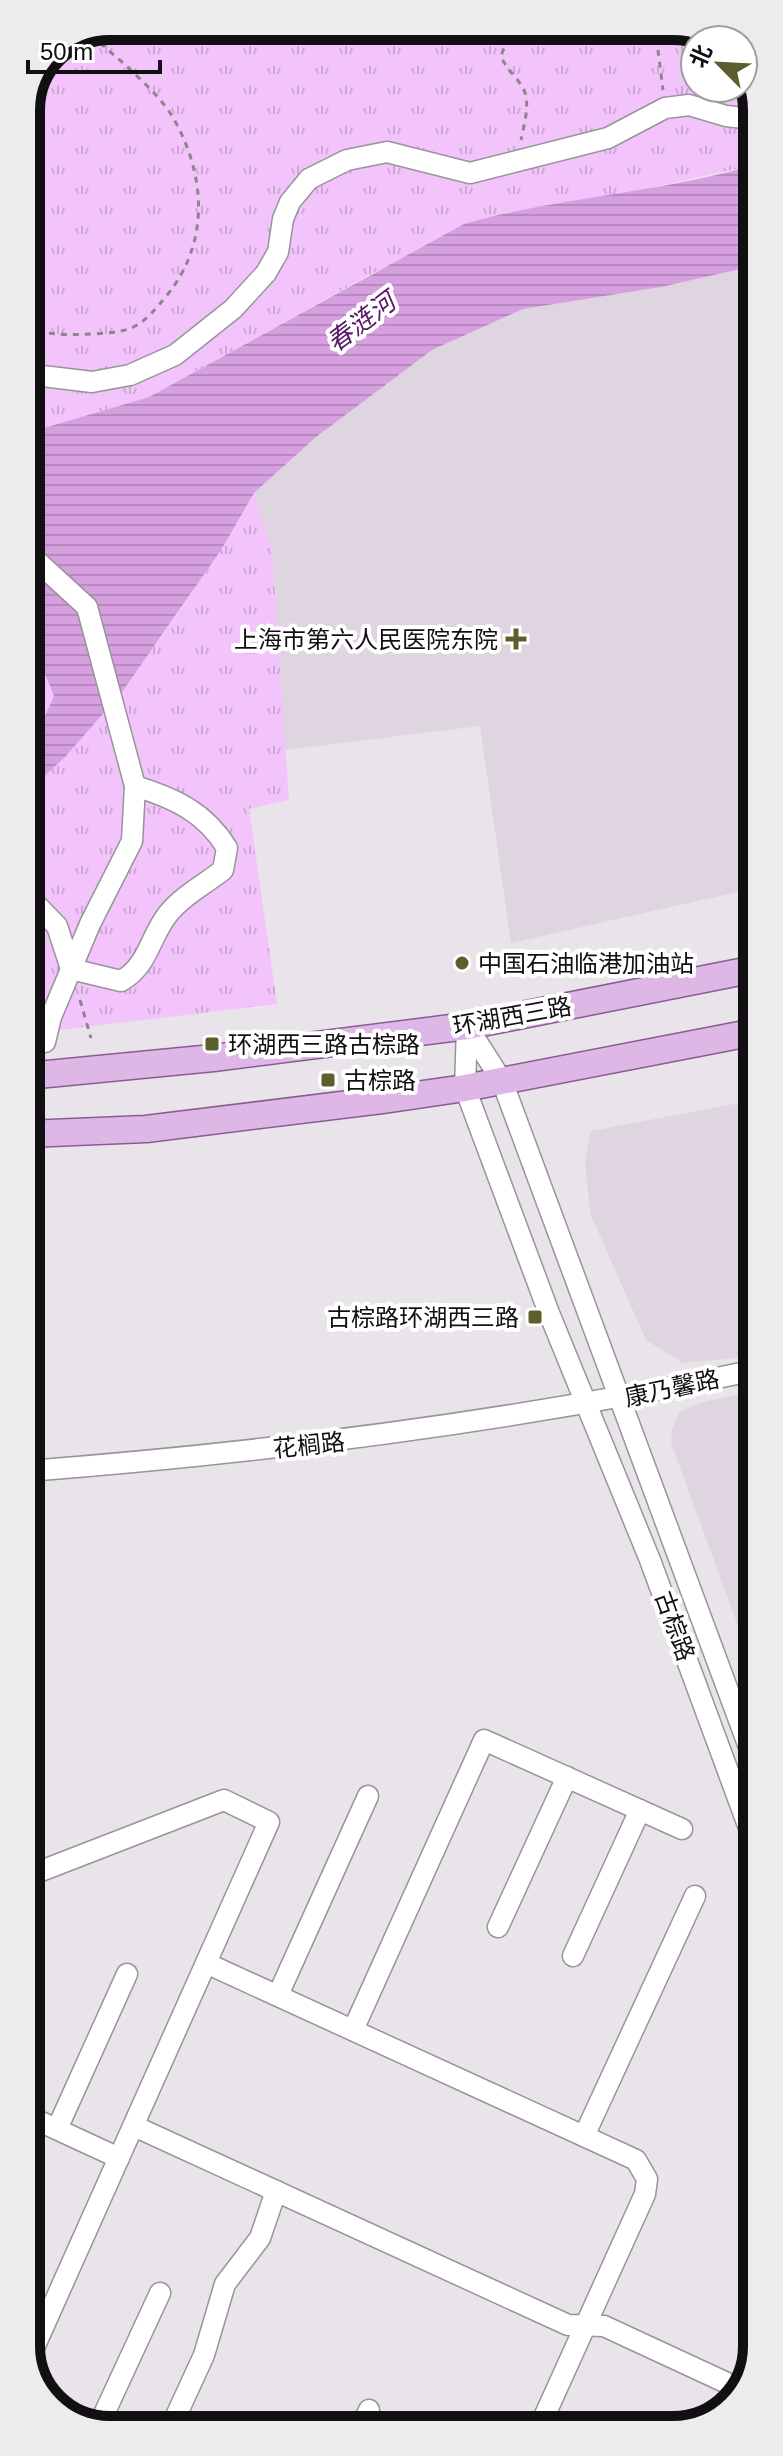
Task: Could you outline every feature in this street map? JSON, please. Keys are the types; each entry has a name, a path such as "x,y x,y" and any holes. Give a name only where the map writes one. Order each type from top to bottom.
{"main road":[{"name":"环湖西三路","path":"40,1075 213,1058 467,1026 743,971"},
{"path":"40,1133 146,1129 465,1088 743,1034"}],"street":[{"path":"40,376 92,382 130,375 175,355 233,309 266,273 278,252 283,219 290,202 309,179 347,160 387,152 470,173 608,138 665,108 689,105 743,118"},
{"path":"40,564 87,607 134,778 132,841 71,969 51,1017 45,1042"},
{"path":"71,969 121,981 137,972 159,926 171,910 223,870 227,861 227,848 214,828 175,798 134,778"},
{"path":"40,908 57,926 71,969"},
{"name":"古棕路","path":"467,1026 502,1081 743,1730"},
{"name":"古棕路","path":"467,1026 465,1088 549,1313 589,1404 743,1813"},
{"name":"康乃馨路","path":"589,1404 743,1373"},
{"name":"花榈路","path":"40,1470 363,1439 589,1404"},
{"path":"353,2030 484,1740 682,1829"},
{"path":"498,1927 567,1777"},
{"path":"278,1995 368,1796"},
{"path":"40,1871 224,1800 269,1822 40,2334"},
{"path":"573,1956 640,1810"},
{"path":"584,2136 695,1896"},
{"path":"206,1963 636,2160 647,2179 645,2194 544,2416"},
{"path":"57,2129 127,1974"},
{"path":"40,2121 119,2158"},
{"path":"134,2126 568,2325 604,2326 731,2384"},
{"path":"176,2416 204,2355 225,2284 260,2238 276,2191"},
{"path":"103,2416 160,2293"}],"path":[{"path":"506,40 501,56 507,71 524,89 527,102 519,160"},
{"path":"657,40 665,108"},
{"path":"40,332 67,335 128,332 146,321 177,283 196,247 200,221 194,169 175,120 135,75 96,41"},
{"path":"71,969 91,1038"}],"shaded area":[{"name":"上海市第六人民医院东院","path":"743,268 743,891 511,943 480,726 285,750 272,551 254,493 316,437 432,350 523,309 661,287"},
{"path":"743,1102 743,1357 683,1363 646,1340 590,1213 585,1161 591,1131"},
{"path":"743,1394 743,1640 671,1443 672,1428 680,1412 699,1403"}],"green space":[{"path":"110,40 677,40 679,104 742,104 743,167 595,200 505,213 373,273 149,397 40,429 40,110 45,83 52,71 83,45"},
{"path":"254,493 272,551 289,800 249,809 277,1004 40,1032 40,779 122,689 204,573"},
{"path":"40,665 54,696 40,727"}],"water":[{"name":"春涟河","path":"743,168 743,268 661,287 523,309 432,350 316,437 254,493 221,550 122,692 65,757 40,780 40,727 54,696 40,663 40,429 149,397 464,224 536,207"}],"place":[{"name":"上海市第六人民医院东院","path":"516,639"},
{"name":"中国石油临港加油站","path":"462,963"},
{"name":"环湖西三路古棕路","path":"212,1044"},
{"name":"古棕路","path":"328,1080"},
{"name":"古棕路环湖西三路","path":"535,1317"}]}
